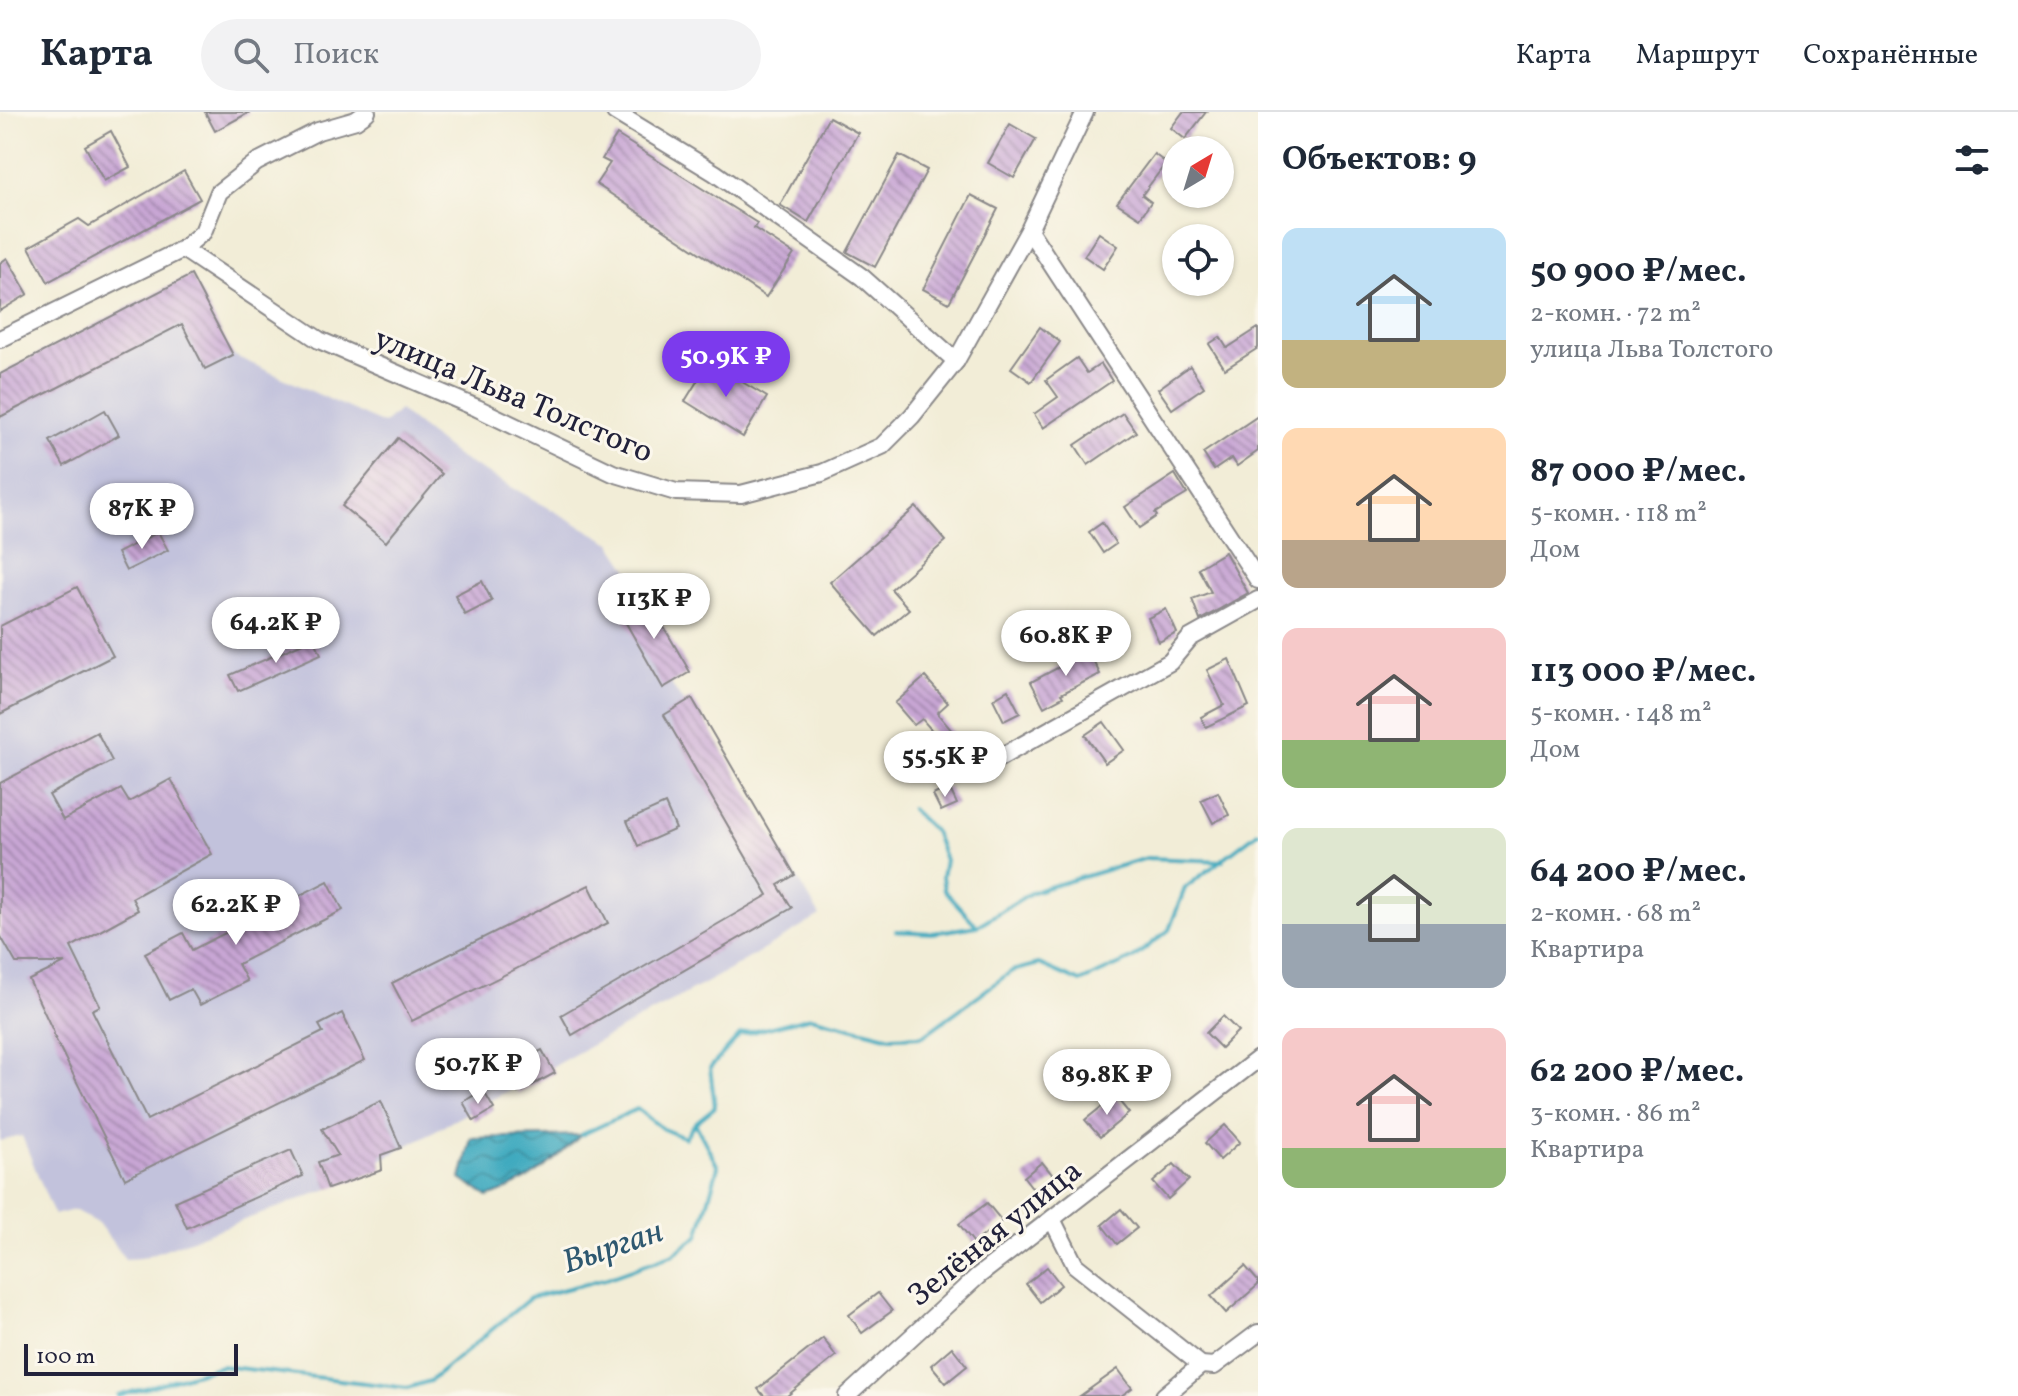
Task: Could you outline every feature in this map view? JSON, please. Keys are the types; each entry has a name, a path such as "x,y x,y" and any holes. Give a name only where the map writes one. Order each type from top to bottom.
{"street":[{"path":"0,339 183,249 203,232 219,192 257,162 318,131 356,120 367,112"},
{"path":"615,112 715,173 862,277 956,361"},
{"name":"улица Льва Толстого","path":"183,249 319,340 477,408 613,473 676,492 741,494 822,473 882,446 912,416 956,361 1029,230 1085,112"},
{"path":"1029,230 1258,580"},
{"path":"976,771 1170,662 1190,638 1258,600"},
{"name":"Зелёная улица","path":"847,1396 978,1276 1258,1059"},
{"path":"1052,1219 1075,1265 1201,1365 1214,1366 1258,1333"},
{"path":"1164,1396 1201,1365"}],"shaded area":[{"path":"191,275 233,355 383,424 399,410 458,457 611,543 690,672 671,684 684,703 692,698 820,916 729,970 328,1189 141,1258 125,1259 98,1223 74,1210 54,1215 22,1136 0,1141 0,374"}],"water":[{"path":"581,1135 538,1172 488,1197 461,1179 471,1138"}],"building":[{"path":"205,112 250,112 215,131"},
{"path":"1183,112 1206,112 1187,136 1181,136 1171,128"},
{"path":"829,117 858,133 808,222 780,205"},
{"path":"1010,124 1036,139 1014,178 988,163"},
{"path":"111,131 130,167 104,181 85,146"},
{"path":"617,135 757,223 754,228 794,254 766,297 596,184 610,163 602,159"},
{"path":"1154,154 1162,160 1162,168 1142,195 1151,202 1140,218 1117,203"},
{"path":"899,155 927,170 875,267 847,252"},
{"path":"184,171 200,199 48,282 29,247 79,219 89,226"},
{"path":"971,195 998,209 949,303 923,289"},
{"path":"1099,233 1118,246 1103,269 1084,256"},
{"path":"7,258 28,294 0,311 0,263"},
{"path":"191,275 233,355 205,369 182,324 0,417 0,374"},
{"path":"1040,327 1060,342 1031,382 1011,368"},
{"path":"1258,328 1258,348 1225,369 1209,344 1220,337 1227,348"},
{"path":"1077,358 1087,373 1101,364 1112,381 1043,428 1034,414 1058,397 1046,380"},
{"path":"709,362 767,397 743,437 685,401"},
{"path":"1190,366 1204,387 1172,409 1158,389"},
{"path":"105,410 119,435 64,466 50,441"},
{"path":"1123,413 1136,432 1088,465 1075,445"},
{"path":"1258,416 1258,451 1237,466 1232,458 1214,470 1203,453"},
{"path":"398,438 442,474 386,542 342,506"},
{"path":"1175,474 1187,494 1155,513 1157,516 1139,528 1125,507"},
{"path":"916,507 946,541 891,589 909,609 877,636 830,582"},
{"path":"1102,523 1116,544 1103,553 1089,532"},
{"path":"158,532 168,550 126,571 117,553"},
{"path":"1225,552 1248,593 1200,620 1192,599 1211,592 1198,568"},
{"path":"482,581 492,601 465,615 455,595"},
{"path":"77,587 113,656 0,714 0,626"},
{"path":"644,593 690,672 663,688 618,609"},
{"path":"1166,609 1177,633 1159,642 1148,618"},
{"path":"314,638 321,654 238,691 230,675"},
{"path":"1087,648 1100,674 1061,694 1063,697 1044,707 1031,682 1067,663 1065,660"},
{"path":"1229,659 1249,706 1206,727 1201,717 1224,705 1207,670"},
{"path":"925,677 948,703 937,713 953,732 941,741 922,719 914,725 895,703"},
{"path":"1008,690 1020,713 1004,721 993,699"},
{"path":"692,698 795,875 778,885 792,908 572,1035 561,1015 768,895 664,715"},
{"path":"1104,722 1124,750 1105,763 1085,735"},
{"path":"97,732 112,761 49,795 63,820 121,789 129,802 171,779 212,854 132,898 138,910 71,947 100,1006 92,1010 147,1120 323,1032 319,1025 342,1013 365,1060 125,1179 29,980 65,963 16,963 0,935 0,783"},
{"path":"949,787 957,804 941,811 933,795"},
{"path":"1218,792 1229,815 1213,823 1201,800"},
{"path":"665,804 676,829 638,846 627,821"},
{"path":"328,881 343,910 238,964 247,981 200,1005 191,989 169,1000 145,953 183,933 192,950"},
{"path":"589,885 608,923 412,1021 392,983"},
{"path":"1223,1016 1238,1031 1221,1048 1206,1033"},
{"path":"542,1050 555,1073 518,1093 505,1069"},
{"path":"483,1090 494,1109 474,1121 463,1102"},
{"path":"1115,1096 1129,1113 1100,1137 1085,1120"},
{"path":"381,1101 401,1148 381,1155 382,1170 328,1189 318,1162 338,1155 322,1129"},
{"path":"1225,1125 1240,1142 1220,1160 1205,1143"},
{"path":"291,1150 303,1176 187,1228 175,1201"},
{"path":"1042,1162 1056,1179 1037,1194 1024,1177"},
{"path":"1174,1164 1189,1180 1168,1199 1153,1182"},
{"path":"987,1203 1002,1221 974,1243 959,1224"},
{"path":"1121,1209 1137,1228 1117,1244 1102,1225"},
{"path":"1245,1266 1258,1285 1226,1313 1211,1296"},
{"path":"1047,1267 1061,1285 1040,1302 1026,1284"},
{"path":"878,1293 892,1311 862,1333 849,1315"},
{"path":"823,1338 836,1356 787,1396 764,1396 758,1389"},
{"path":"952,1347 967,1366 946,1383 931,1365"},
{"path":"1118,1369 1132,1388 1121,1396 1080,1396"}],"waterway":[{"path":"911,809 934,831 945,860 942,877 944,890 977,926"},
{"name":"Вырган","path":"118,1396 221,1366 407,1388 430,1381 530,1298 608,1278 672,1255 698,1236 718,1167 695,1123 715,1107 710,1068 740,1035 811,1017 891,1037 923,1036 1012,971 1039,964 1080,982 1132,959 1169,930 1185,888 1258,832"},
{"path":"896,931 932,933 977,926 1032,892 1147,858 1223,861"},
{"path":"581,1135 637,1109 663,1129 685,1138 695,1123"}]}
